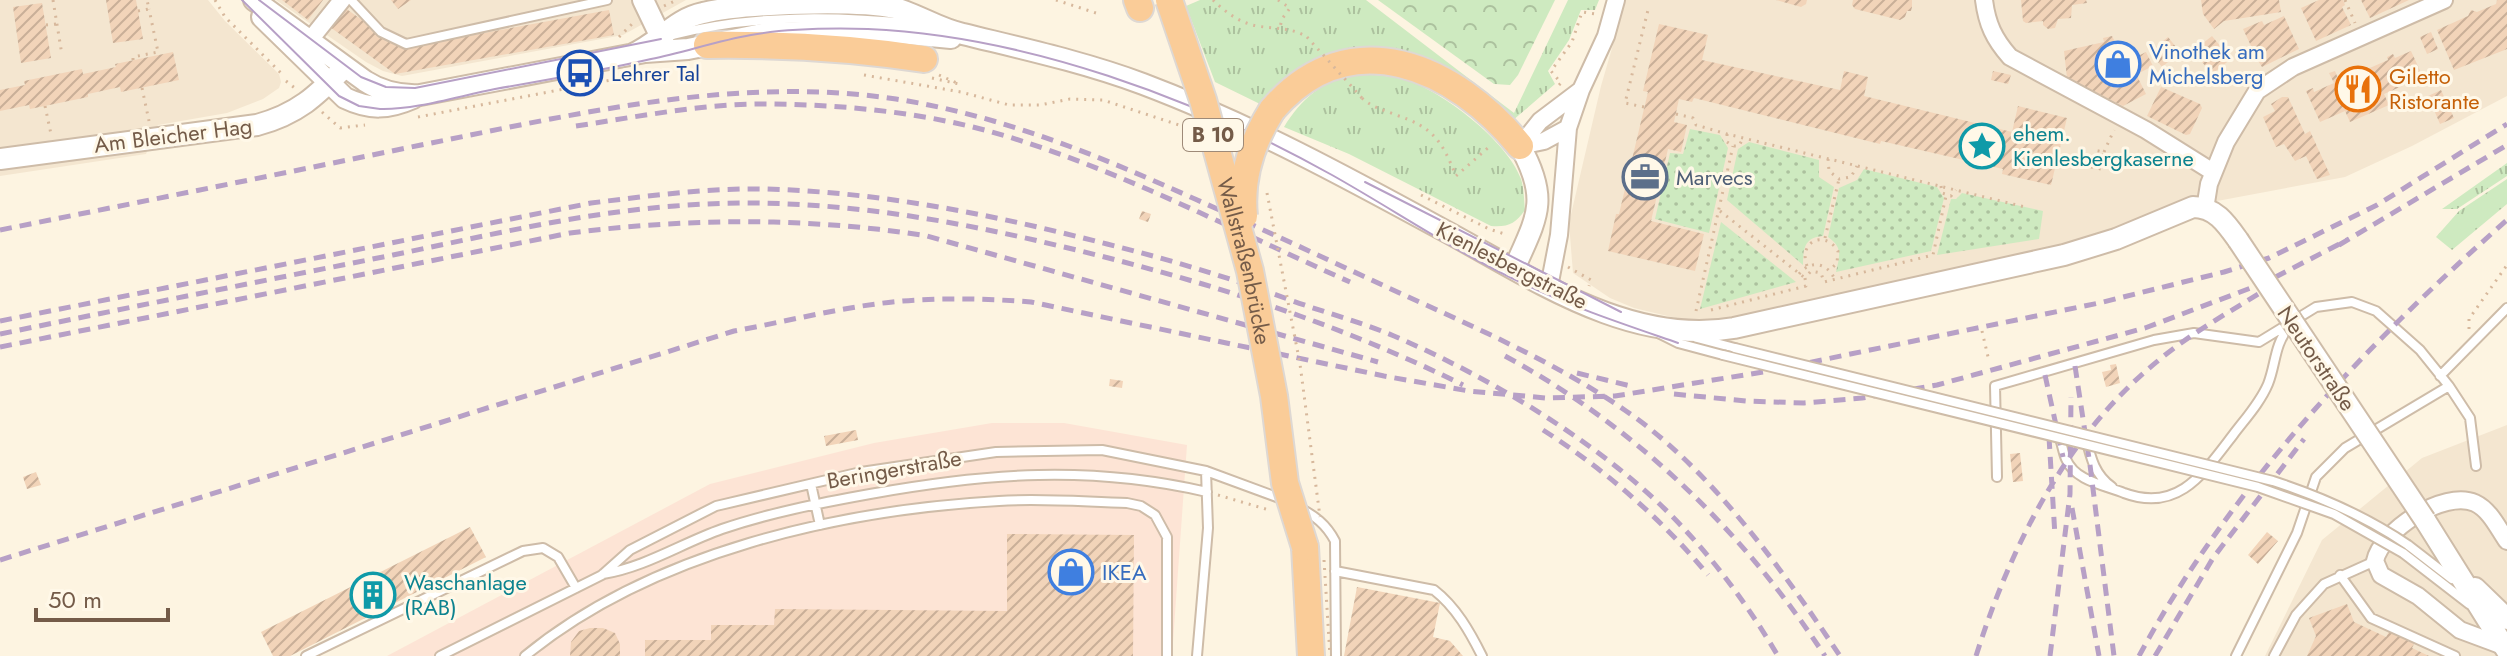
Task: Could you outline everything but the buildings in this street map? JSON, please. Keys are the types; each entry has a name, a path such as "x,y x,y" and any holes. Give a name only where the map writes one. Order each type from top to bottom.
{"highway":[{"name":"Wallstraßenbrücke","path":"1169,0 1203,100 1250,271 1274,396 1285,483 1305,547 1311,656"},
{"path":"707,45 806,47 926,70"},
{"path":"1250,271 1243,204 1245,174 1253,143 1272,110 1291,89 1313,73 1357,60 1389,61 1414,67 1455,89 1496,120 1509,142"}],"street":[{"path":"245,0 345,98 372,107 388,107 420,95"},
{"path":"254,0 345,67 384,91 420,95"},
{"path":"310,40 342,0"},
{"path":"643,0 664,44 707,45"},
{"path":"1549,287 1559,235 1568,128 1581,90 1606,36 1616,0"},
{"path":"1984,0 1994,40 2010,57 2146,130 2213,172"},
{"path":"2205,209 2213,172 2226,142 2257,91 2293,67 2362,37 2421,5 2444,0"},
{"name":"Kienlesbergstraße","path":"420,95 631,55 664,44 682,20 702,13 793,4 884,6 979,38 1080,63 1202,108 1303,155 1582,303 1641,324 1693,332 1734,328 2043,260 2116,239 2188,208 2205,209"},
{"name":"Kienlesbergstraße","path":"707,45 768,33 816,30 868,30 979,38"},
{"name":"Am Bleicher Hag","path":"0,159 257,125 299,110 345,67"},
{"path":"1509,142 1581,90"},
{"path":"1509,142 1544,141 1568,128"},
{"path":"1509,142 1533,170 1538,189 1537,211 1514,269"},
{"name":"Neutorstraße","path":"2205,209 2224,221 2238,240 2425,520 2486,619 2506,643"},
{"path":"2506,643 2460,630 2418,596 2381,575 2375,561 2381,546 2395,532 2423,512 2448,501 2468,501 2481,506 2507,541"},
{"name":"Neutorstraße","path":"2456,568 2507,619"}],"lane":[{"path":"351,0 381,32 406,44 607,0"},
{"path":"1997,477 1995,386 2154,340 2194,333 2259,342 2316,307 2352,302 2376,311 2420,350 2449,386 2470,418 2476,466"},
{"path":"2440,376 2507,308"},
{"path":"2059,436 2069,465 2082,477 2102,487 2140,499 2162,498 2189,487 2260,400 2283,334 2295,321"},
{"path":"1641,324 1678,343 1723,355 2258,487 2334,514 2406,549 2486,619"},
{"path":"1666,329 2273,481 2351,512 2471,594 2506,643"},
{"path":"2236,656 2297,533 2316,477 2345,448 2449,386"},
{"path":"2086,438 2095,469 2102,480 2116,490"},
{"name":"Beringerstraße","path":"602,575 630,550 716,506 861,472 996,452 1102,450 1206,471 1280,498 1315,516 1328,528 1335,541 1336,656"},
{"path":"1197,656 1208,528 1206,471"},
{"name":"Beringerstraße","path":"440,656 602,575 626,570 722,529 816,504 987,476 1046,473 1133,478 1207,492"},
{"path":"811,484 820,525"},
{"path":"525,656 579,617 676,568 746,545 820,525 953,504 1003,500 1127,503 1141,506 1155,515 1167,537 1167,656"},
{"path":"306,656 523,551 543,548 558,557 576,588"},
{"path":"2274,656 2296,615 2324,584 2375,561"},
{"path":"1335,571 1434,590 1446,600 1482,656"},
{"path":"2340,575 2371,618 2455,656"}],"path":[{"path":"53,0 62,55"},
{"path":"133,60 133,57 158,52 147,0"},
{"path":"215,0 225,17 284,76"},
{"path":"1056,0 1096,13"},
{"path":"1213,0 1225,11 1255,26 1280,27 1307,37 1362,98 1429,130 1444,146 1456,176 1509,142"},
{"path":"1278,0 1290,8 1280,27"},
{"path":"2345,0 2362,37"},
{"path":"1644,107 1625,103 1649,6"},
{"path":"138,11 149,9"},
{"path":"1551,93 1561,83 1551,71 1572,42 1582,12 1601,14"},
{"path":"46,25 57,24"},
{"path":"615,38 626,32"},
{"path":"926,70 947,76 959,84 926,70"},
{"path":"851,72 961,92 1009,105 1040,105 1070,99 1103,100 1190,129"},
{"path":"142,88 151,129"},
{"path":"45,106 53,142"},
{"path":"1676,114 1693,118 1696,125 1727,134 2025,207"},
{"path":"2091,167 2101,169 2113,131"},
{"path":"1727,134 1727,142 1733,146 1739,146 1743,138"},
{"path":"1733,146 1695,314 1806,286 1805,278 1815,271 1823,276 1824,282 1933,255 1946,196"},
{"path":"2094,150 2104,152"},
{"path":"1828,159 1829,171 1839,179 1851,177 1857,166"},
{"path":"1825,239 1839,179"},
{"path":"1941,186 1946,196"},
{"path":"1946,196 1951,196 1956,190"},
{"path":"1267,191 1300,364 1320,519"},
{"path":"1719,210 1805,278"},
{"path":"1807,266 1804,255 1808,244 1825,239 1831,241 1838,251 1837,263 1830,270"},
{"path":"1799,274 1807,266 1820,264 1830,270 1835,280"},
{"path":"2469,346 2469,319 2507,265"},
{"path":"1568,268 1591,280 1588,290"},
{"path":"1982,331 1989,361"},
{"path":"1324,561 1330,656"}],"shaded area":[{"path":"0,0 208,0 279,74 281,82 279,88 263,99 227,113 158,125 146,154 0,176"},
{"path":"276,0 686,0 623,35 402,76 366,62"},
{"path":"1626,0 2507,0 2507,96 2345,177 2153,213 2078,242 1744,316 1712,321 1680,319 1634,308 1610,298 1573,273 1569,223 1601,86"},
{"path":"992,423 1064,423 1187,445 1172,656 387,656 710,484 874,443"},
{"path":"2507,425 2507,656 2265,656 2322,540 2422,458"}],"green space":[{"path":"1200,0 1366,0 1514,113 1568,0 1599,0 1595,10 1581,10 1569,40 1548,71 1555,84 1512,121 1339,53 1296,74 1260,104 1215,82 1186,6"},
{"path":"1378,0 1555,0 1510,85 1494,84"},
{"path":"1356,74 1405,80 1437,94 1472,119 1503,149 1514,165 1523,186 1525,210 1521,215 1511,224 1491,226 1349,154 1284,127 1314,92 1333,81"},
{"path":"1690,129 1720,135 1728,148 1709,233 1655,219 1670,153 1683,154"},
{"path":"1749,142 1819,160 1819,177 1834,187 1823,236 1808,242 1804,249 1803,265 1727,200 1738,149"},
{"path":"2507,163 2507,176 2457,209 2442,209"},
{"path":"1864,169 1937,187 1944,198 1931,251 1836,272 1838,249 1828,237 1839,188 1857,180"},
{"path":"2507,179 2507,204 2452,250 2436,237 2459,211"},
{"path":"1962,193 2043,211 2039,239 1937,255 1951,199"},
{"path":"1721,222 1796,282 1700,309"}],"tram line":[{"path":"242,0 339,96 359,106 380,109 422,105 632,63 738,37 795,30 868,29 928,34 1048,58 1167,97 1224,121 1332,175 1499,272 1543,293 1678,343"},
{"path":"259,0 361,77 386,87 415,88 661,39"},
{"path":"1365,182 1621,312"}],"railway":[{"path":"0,230 538,121 657,101 776,92 836,93 936,106 1049,139 1158,183 1498,338 1596,391 1657,435 1716,492 1795,590 1840,656"},
{"path":"576,126 689,109 757,104 846,107 934,119 992,132 1083,163 1350,282"},
{"path":"0,560 734,331 895,302 932,299 1031,302 1384,376 1469,391 1546,398 1615,396 1763,372 2099,303 2269,258 2377,205 2507,124"},
{"path":"2339,245 2507,145"},
{"path":"0,321 591,203 655,195 742,189 808,191 895,200 980,215 1107,244 1224,277 1382,331 1472,373 1589,446 1658,502 1724,576 1778,656"},
{"path":"0,334 569,220 639,209 773,203 871,211 968,226 1116,260 1317,322 1463,385"},
{"path":"2139,656 2175,594 2215,535 2304,422 2402,318 2507,220"},
{"path":"0,347 570,233 659,224 748,222 838,225 927,236 1378,362"},
{"path":"1674,394 1804,403 1862,398 1937,385 2145,328 2264,283 2349,239"},
{"path":"1976,656 2006,573 2025,533 2046,494 2097,422 2126,389 2159,360 2260,293"},
{"path":"1505,356 1599,415 1684,486 1759,567 1825,656"},
{"path":"2075,366 2114,656"},
{"path":"1577,373 1635,387"},
{"path":"2045,375 2063,457"},
{"path":"2050,656 2070,494 2071,397"},
{"path":"1543,430 1631,496 1708,575"},
{"path":"2049,437 2055,536"},
{"path":"2155,656 2213,558 2304,439"},
{"path":"2072,508 2099,656"}],"place":[{"name":"Vinothek am Michelsberg","path":"2118,64"},
{"name":"Lehrer Tal","path":"580,73"},
{"name":"Giletto Ristorante","path":"2358,89"},
{"name":"ehem. Kienlesbergkaserne","path":"1982,146"},
{"name":"Marvecs","path":"1645,177"},
{"name":"IKEA","path":"1071,572"},
{"name":"Waschanlage (RAB)","path":"373,595"}]}
